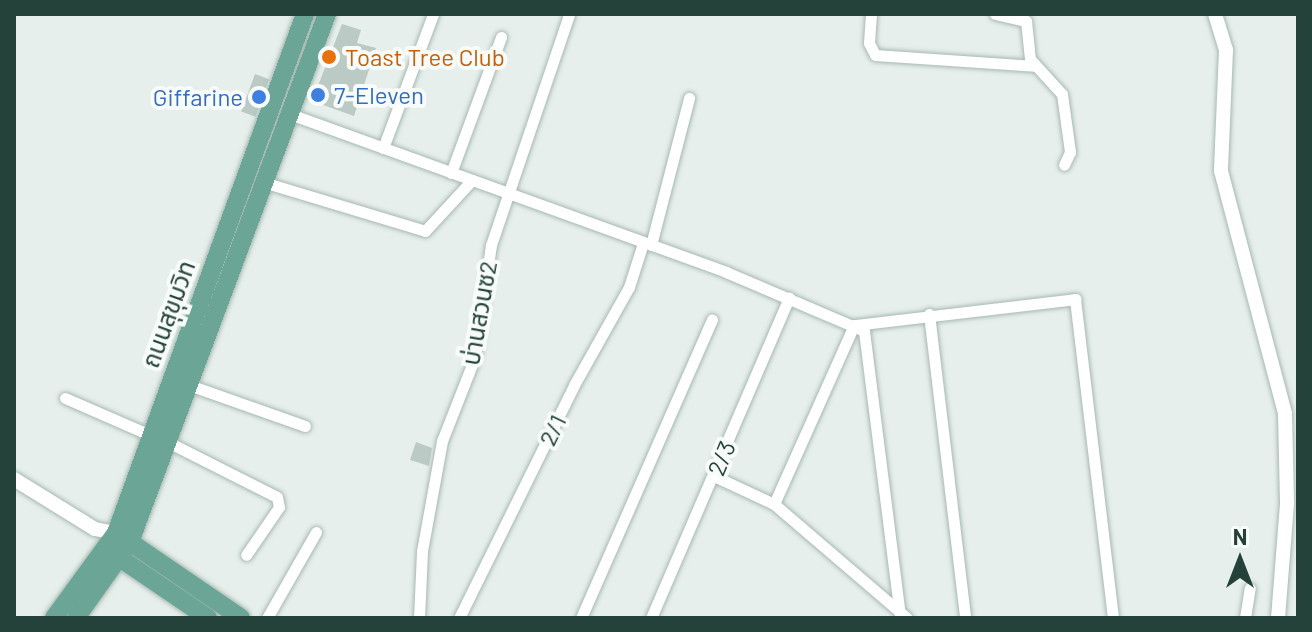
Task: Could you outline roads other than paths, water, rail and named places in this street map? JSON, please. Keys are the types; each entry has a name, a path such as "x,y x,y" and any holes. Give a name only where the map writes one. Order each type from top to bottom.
{"main road":[{"name":"ถนนสุขุมวิท","path":"54,618 118,546 150,435 305,14"},
{"name":"ถนนสุขุมวิท","path":"76,618 118,546 168,442 327,14"},
{"path":"118,546 208,618"},
{"path":"118,546 241,618"}],"street":[{"path":"383,148 433,14"},
{"name":"บ่านสวนซ2","path":"419,618 422,551 442,441 475,357 491,245 569,14"},
{"path":"871,14 869,43 875,55 1035,66"},
{"path":"995,14 1026,21 1026,48 1035,66 1058,85 1064,101 1070,152 1064,165"},
{"path":"1215,14 1226,50 1221,171 1285,414 1287,504 1278,618"},
{"path":"451,173 501,37"},
{"name":"2/1","path":"459,618 574,385 629,287 647,244 689,98"},
{"path":"290,114 789,297 864,331 869,343 903,616"},
{"path":"263,182 425,231 472,180"},
{"name":"2/3","path":"651,618 789,297"},
{"path":"854,325 1075,299 1113,618"},
{"path":"929,314 965,618"},
{"path":"581,618 712,319"},
{"path":"774,504 854,325"},
{"path":"189,385 305,426"},
{"path":"65,398 150,435"},
{"path":"168,442 277,497 279,507 246,555"},
{"path":"714,476 774,504 903,616"},
{"path":"14,479 118,546"},
{"path":"267,618 316,532"},
{"path":"1245,618 1250,588"}],"place":[{"name":"Toast Tree Club","path":"329,57"},
{"name":"7-Eleven","path":"318,95"},
{"name":"Giffarine","path":"259,97"}]}
